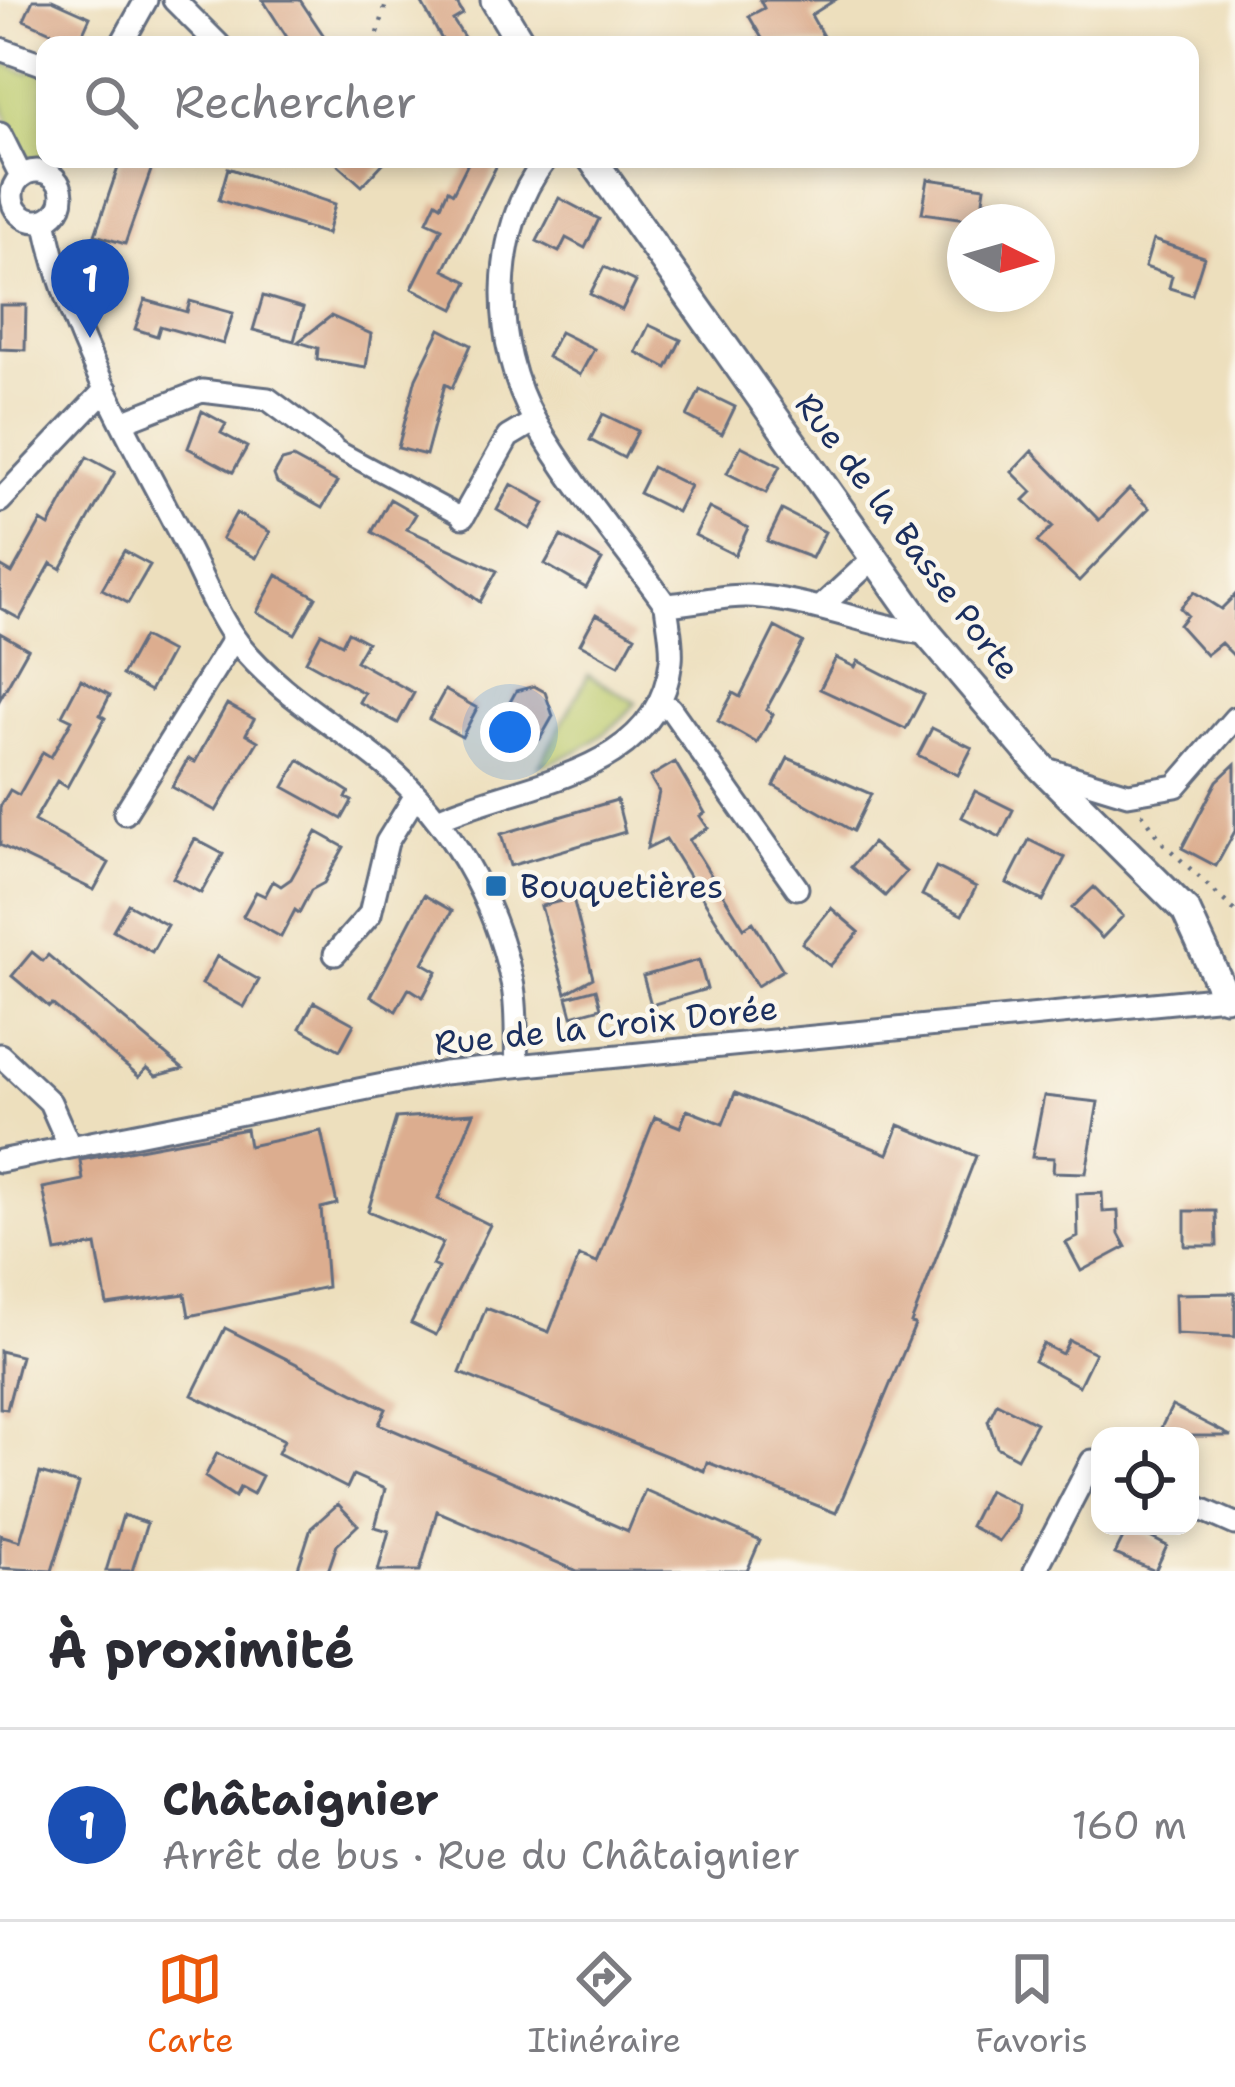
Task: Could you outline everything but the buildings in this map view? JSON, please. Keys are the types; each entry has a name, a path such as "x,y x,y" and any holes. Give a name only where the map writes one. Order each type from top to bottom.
{"street":[{"path":"126,36 146,0"},
{"path":"173,0 210,36"},
{"path":"495,0 516,36"},
{"path":"0,49 36,62"},
{"path":"0,134 21,176"},
{"path":"57,168 60,205 45,220 28,220 6,201 21,176 57,168"},
{"path":"440,818 591,768 622,748 659,703 672,660 666,605 535,421 506,329 503,261 523,189 540,168"},
{"name":"Rue de la Basse Porte","path":"598,168 928,634 1042,768 1186,910 1230,996"},
{"path":"45,220 54,265 106,388 234,638 274,685 386,766 440,818 493,921 506,963 517,1064"},
{"path":"0,501 106,388"},
{"path":"122,422 202,391 268,399 332,446 463,517 508,437 535,421"},
{"path":"821,607 874,558"},
{"path":"666,605 755,596 821,607 869,626 928,634"},
{"path":"125,813 234,638"},
{"path":"659,703 670,708 797,888"},
{"path":"1042,768 1128,794 1176,786 1235,718"},
{"path":"335,954 370,914 387,842 416,795"},
{"name":"Rue de la Croix Dorée","path":"0,1161 444,1073 1230,996"},
{"path":"0,1055 50,1102 69,1145"},
{"path":"1035,1571 1091,1464"},
{"path":"1199,1508 1235,1524"}],"path":[{"path":"377,36 386,0"},
{"path":"1128,794 1163,842 1235,911"}],"green space":[{"path":"0,56 2,62 27,73 36,69 36,163 19,154 0,98"},
{"path":"588,675 636,703 592,742 539,766"}],"place":[{"name":"Châtaignier","path":"90,338"},
{"name":"Bouquetières","path":"496,886"}]}
